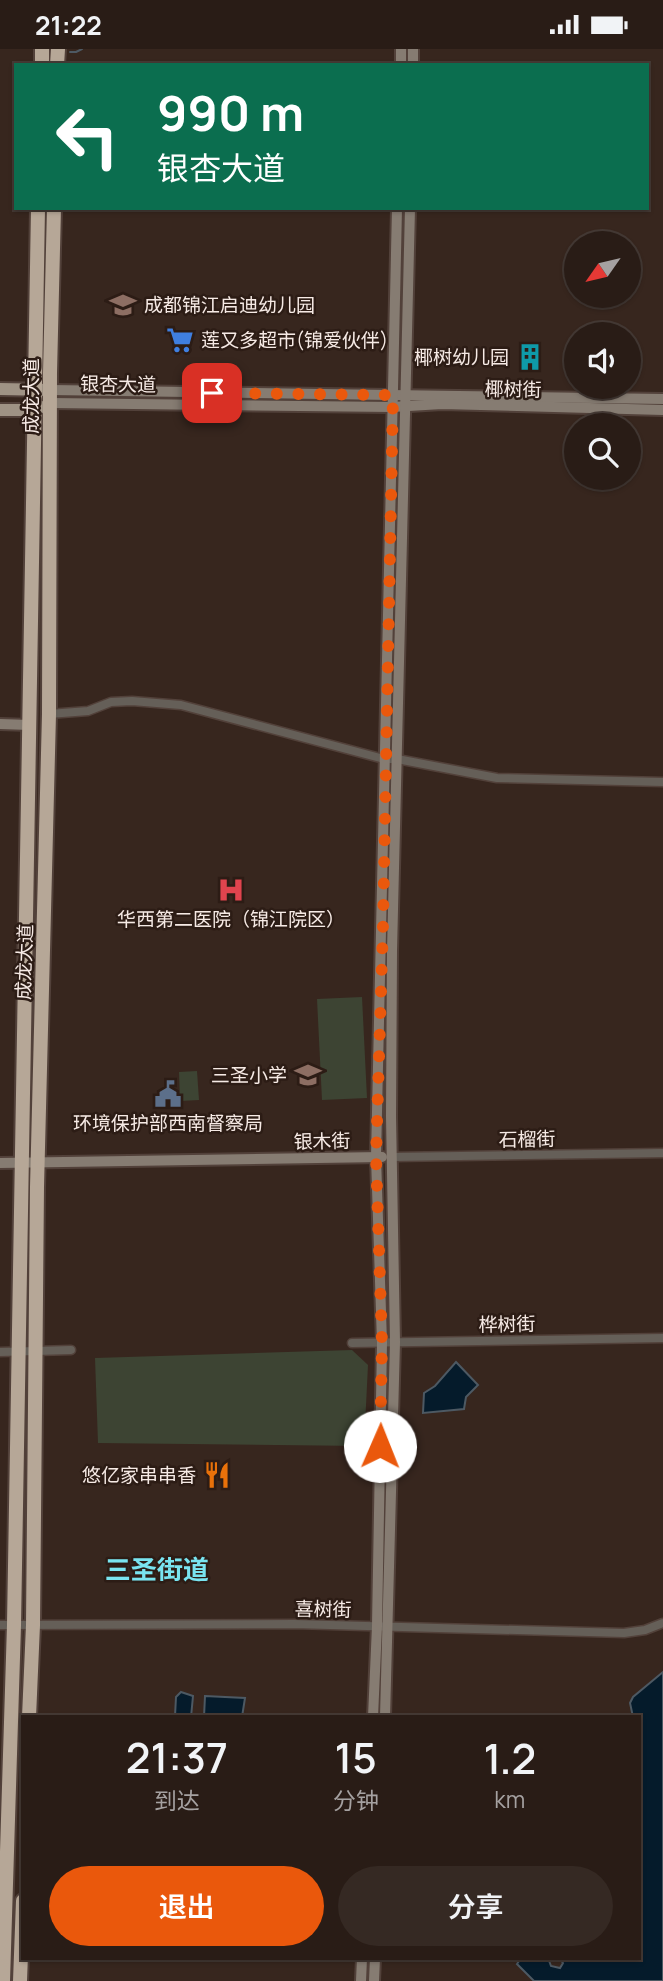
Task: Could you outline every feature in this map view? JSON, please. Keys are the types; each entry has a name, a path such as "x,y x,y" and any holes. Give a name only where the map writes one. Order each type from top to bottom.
{"highway":[{"name":"成龙大道","path":"3,1981 7,1625 18,1352 38,210"},
{"name":"成龙大道","path":"30,1715 38,1163 49,714 54,210"},
{"path":"20,1981 21,1954"}],"main road":[{"name":"银杏大道","path":"0,389 34,390 51,396 35,410 0,409"}],"street":[{"path":"385,1715 382,1343 376,1157 397,210"},
{"path":"373,1715 383,1626 395,1342 392,965 410,210"},
{"name":"银杏大道","path":"51,396 393,395 405,401"},
{"name":"银杏大道","path":"51,396 392,407 405,401"},
{"name":"椰树街","path":"405,401 663,399"},
{"name":"椰树街","path":"405,401 663,410"},
{"path":"49,714 88,711 111,702 181,705 384,759 397,759 497,778 663,782"},
{"path":"0,724 30,725"},
{"name":"石榴街","path":"392,1157 663,1153"},
{"name":"银木街","path":"0,1163 392,1157"},
{"name":"桦树街","path":"352,1343 663,1338"},
{"path":"0,1352 71,1350"},
{"name":"喜树街","path":"7,1625 383,1626 597,1632 645,1630 663,1623"},
{"path":"361,1981 362,1960"},
{"path":"374,1981 375,1960"}],"green space":[{"path":"362,997 367,1098 322,1100 317,999"},
{"path":"197,1071 199,1100 180,1101 179,1072"},
{"path":"352,1350 368,1365 364,1446 98,1443 95,1358"}],"water":[{"path":"456,1362 478,1385 466,1397 464,1409 423,1413 424,1393 435,1386"},
{"path":"663,1672 663,1981 534,1981 517,1964 520,1960 549,1960 551,1966 560,1968 563,1963 561,1960 641,1960 641,1715 633,1715 630,1703 633,1697"},
{"path":"181,1692 193,1696 191,1715 175,1715 176,1697"},
{"path":"205,1696 245,1698 242,1715 204,1715"}],"waterway":[{"path":"70,52 82,49"}],"place":[{"name":"成都锦江启迪幼儿园","path":"123,305"},
{"name":"莲又多超市(锦爱伙伴)","path":"180,340"},
{"name":"椰树幼儿园","path":"530,357"},
{"name":"华西第二医院（锦江院区）","path":"231,890"},
{"name":"三圣小学","path":"308,1075"},
{"name":"环境保护部西南督察局","path":"168,1094"},
{"name":"悠亿家串串香","path":"217,1475"}],"district":[{"name":"三圣街道","path":"157,1570"}],"route":[{"path":"212,393 393,395 376,1157 382,1343 380,1446"}]}
